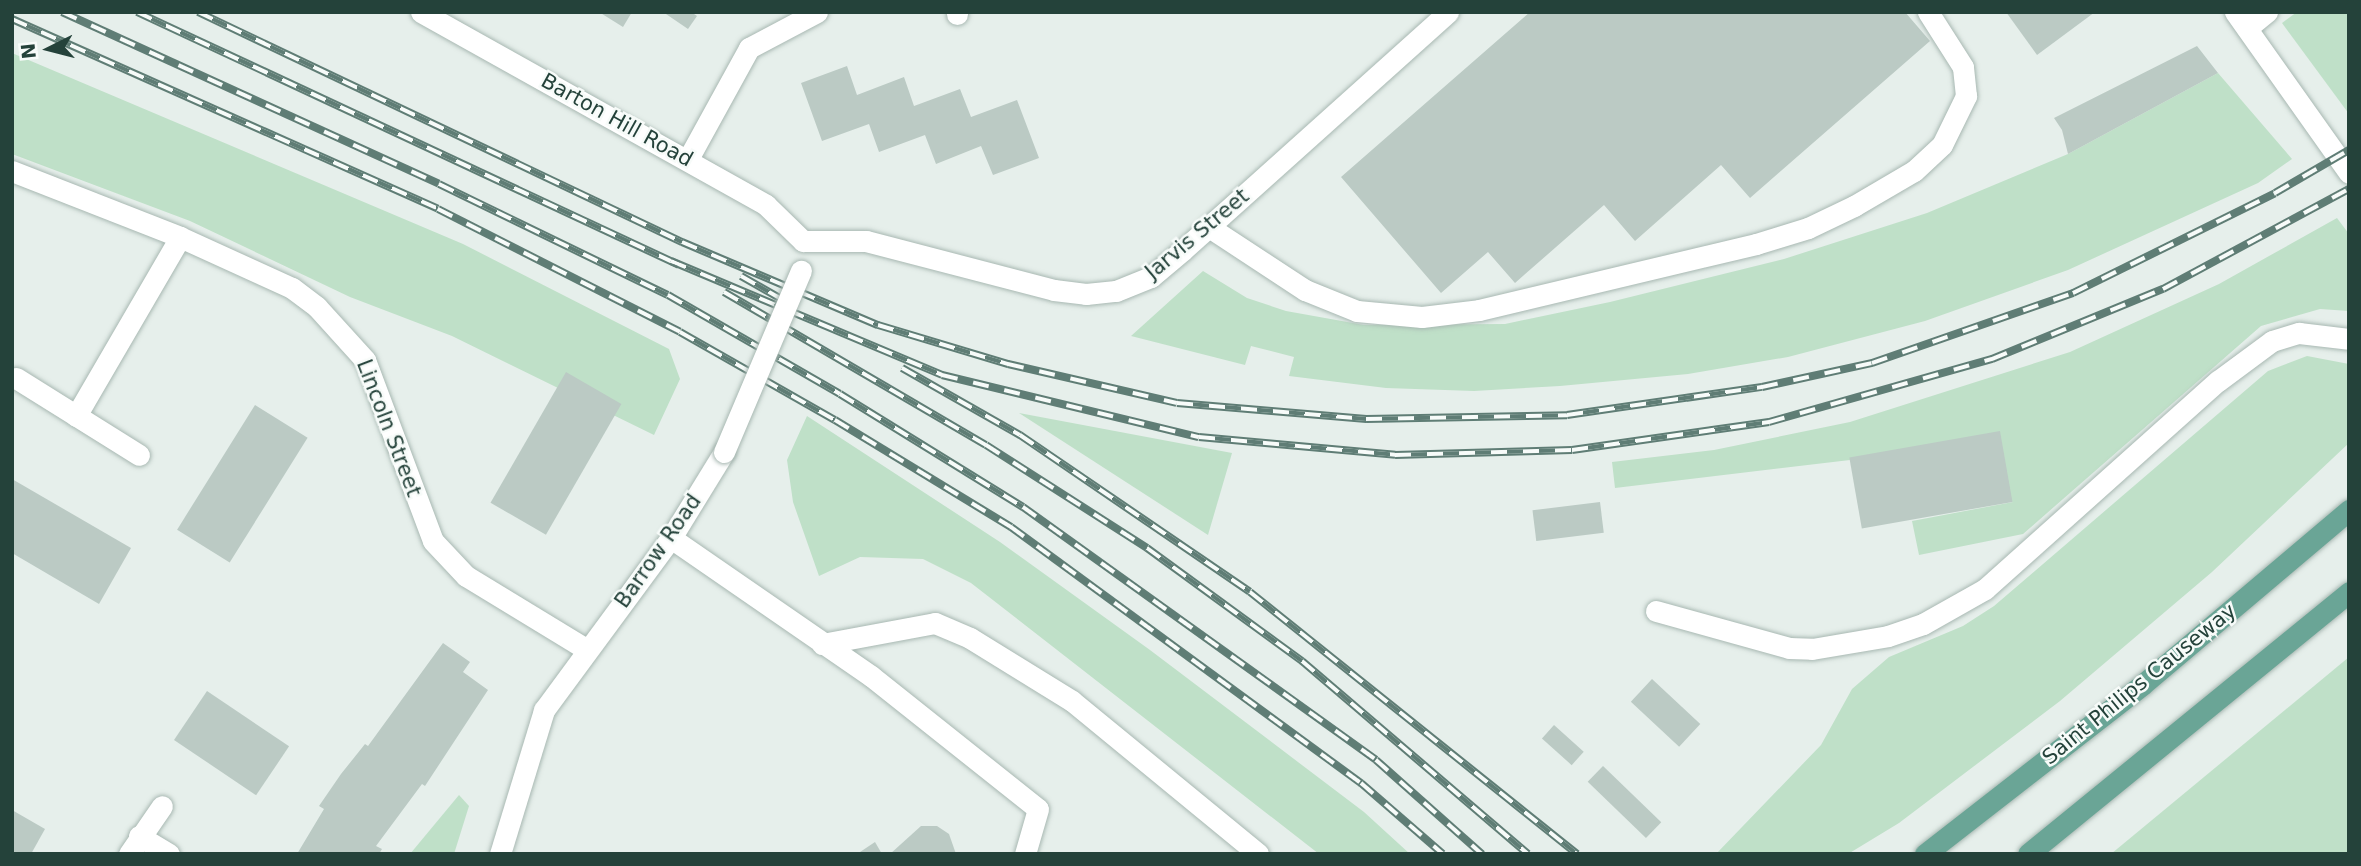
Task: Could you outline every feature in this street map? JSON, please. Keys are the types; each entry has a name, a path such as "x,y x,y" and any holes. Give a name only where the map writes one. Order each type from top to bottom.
{"main road":[{"name":"Saint Philips Causeway","path":"1925,854 2142,685 2349,510"},
{"path":"2028,854 2349,592"}],"street":[{"name":"Barton Hill Road","path":"421,12 766,205 803,242"},
{"path":"688,159 748,48 817,12"},
{"name":"Jarvis Street","path":"803,242 866,241 1086,294 1116,291 1151,276 1448,12"},
{"path":"1209,226 1305,290 1357,311 1422,317 1479,310 1756,244 1808,228 1854,206 1914,171 1942,145 1966,96 1963,67 1928,12"},
{"path":"2267,12 2241,20 2349,173"},
{"name":"Lincoln Street","path":"12,172 180,237 292,288 350,338 375,382 433,541 466,576 586,649"},
{"path":"76,416 180,237"},
{"name":"Barrow Road","path":"500,854 544,710 586,649 671,538 724,452 801,271 803,242"},
{"path":"1656,611 1789,648 1812,649 1888,636 1923,624 1985,589 2218,381 2272,341 2299,333 2349,339"},
{"path":"16,377 139,454"},
{"path":"671,538 870,676 1038,809 1026,854"},
{"path":"822,644 935,623 970,638 1072,701 1258,854"},
{"path":"162,806 134,845 169,854"}],"green space":[{"path":"2297,12 2349,12 2349,114 2282,23"},
{"path":"12,53 463,244 669,349 680,379 654,435 452,336 350,297 190,221 12,154"},
{"path":"2218,73 2292,159 2258,183 2068,270 1925,321 1788,357 1688,374 1474,391 1386,388 1289,376 1294,357 1251,346 1245,365 1131,336 1203,271 1247,298 1286,311 1364,325 1505,324 1610,302 1784,259 1927,213 2068,154"},
{"path":"2337,218 2349,234 2349,311 2320,309 2261,326 2023,534 1919,555 1912,521 2013,502 1850,460 1615,488 1612,462 1714,450 1850,422 2070,352 2219,284"},
{"path":"2307,356 2349,364 2349,443 2212,572 2060,701 1899,823 1848,854 1716,854 1821,745 1852,689 1889,657 1963,626 1994,606 2268,371"},
{"path":"1019,413 1232,453 1208,535"},
{"path":"807,416 1000,542 1150,650 1364,812 1410,854 1319,854 971,583 923,559 860,557 819,576 793,502 787,460"},
{"path":"2349,657 2349,854 2111,854"},
{"path":"459,795 469,806 454,854 410,854"}],"building":[{"path":"599,12 632,12 623,27"},
{"path":"663,12 691,12 697,16 688,29"},
{"path":"1530,12 1905,12 1930,41 1750,198 1721,165 1635,241 1604,205 1515,283 1488,252 1441,293 1341,177"},
{"path":"2006,12 2095,12 2037,55"},
{"path":"2197,46 2218,73 2068,154 2062,130 2054,118"},
{"path":"847,66 857,95 904,77 914,106 960,89 971,117 1017,100 1039,158 993,175 981,146 936,164 925,135 879,152 869,124 822,141 801,83"},
{"path":"566,372 621,404 546,535 490,503"},
{"path":"255,405 308,438 230,563 177,530"},
{"path":"2000,431 2013,502 1862,528 1849,458"},
{"path":"12,479 131,548 99,604 12,553"},
{"path":"1600,502 1604,533 1536,541 1533,510"},
{"path":"443,643 470,662 463,672 488,690 425,786 422,784 376,846 382,849 379,854 297,854 324,809 319,806 341,774 365,744 368,746"},
{"path":"1652,679 1700,724 1679,747 1631,702"},
{"path":"207,691 289,746 256,795 174,740"},
{"path":"1554,725 1584,752 1572,765 1542,738"},
{"path":"1603,766 1661,822 1646,838 1588,782"},
{"path":"12,810 45,829 31,854 12,854"},
{"path":"921,826 937,826 949,834 956,854 890,854"},
{"path":"875,842 882,854 857,854"}],"railway":[{"path":"62,12 439,184 668,295 840,394 1023,507 1376,760 1482,854"},
{"path":"137,12 679,265"},
{"path":"198,12 682,242 878,325 1008,364 1177,403 1366,419 1567,415 1762,387 1872,363 2073,293 2275,193 2349,150"},
{"path":"12,19 438,209 680,332 835,420 1011,527 1361,783 1443,854"},
{"path":"671,261 942,375 1199,437 1395,455 1572,450 1769,422 1992,359 2163,289 2349,189"},
{"path":"741,276 783,300"},
{"path":"724,292 986,445 1147,548 1302,661 1528,854"},
{"path":"902,368 1020,435 1250,592 1577,854"}]}
